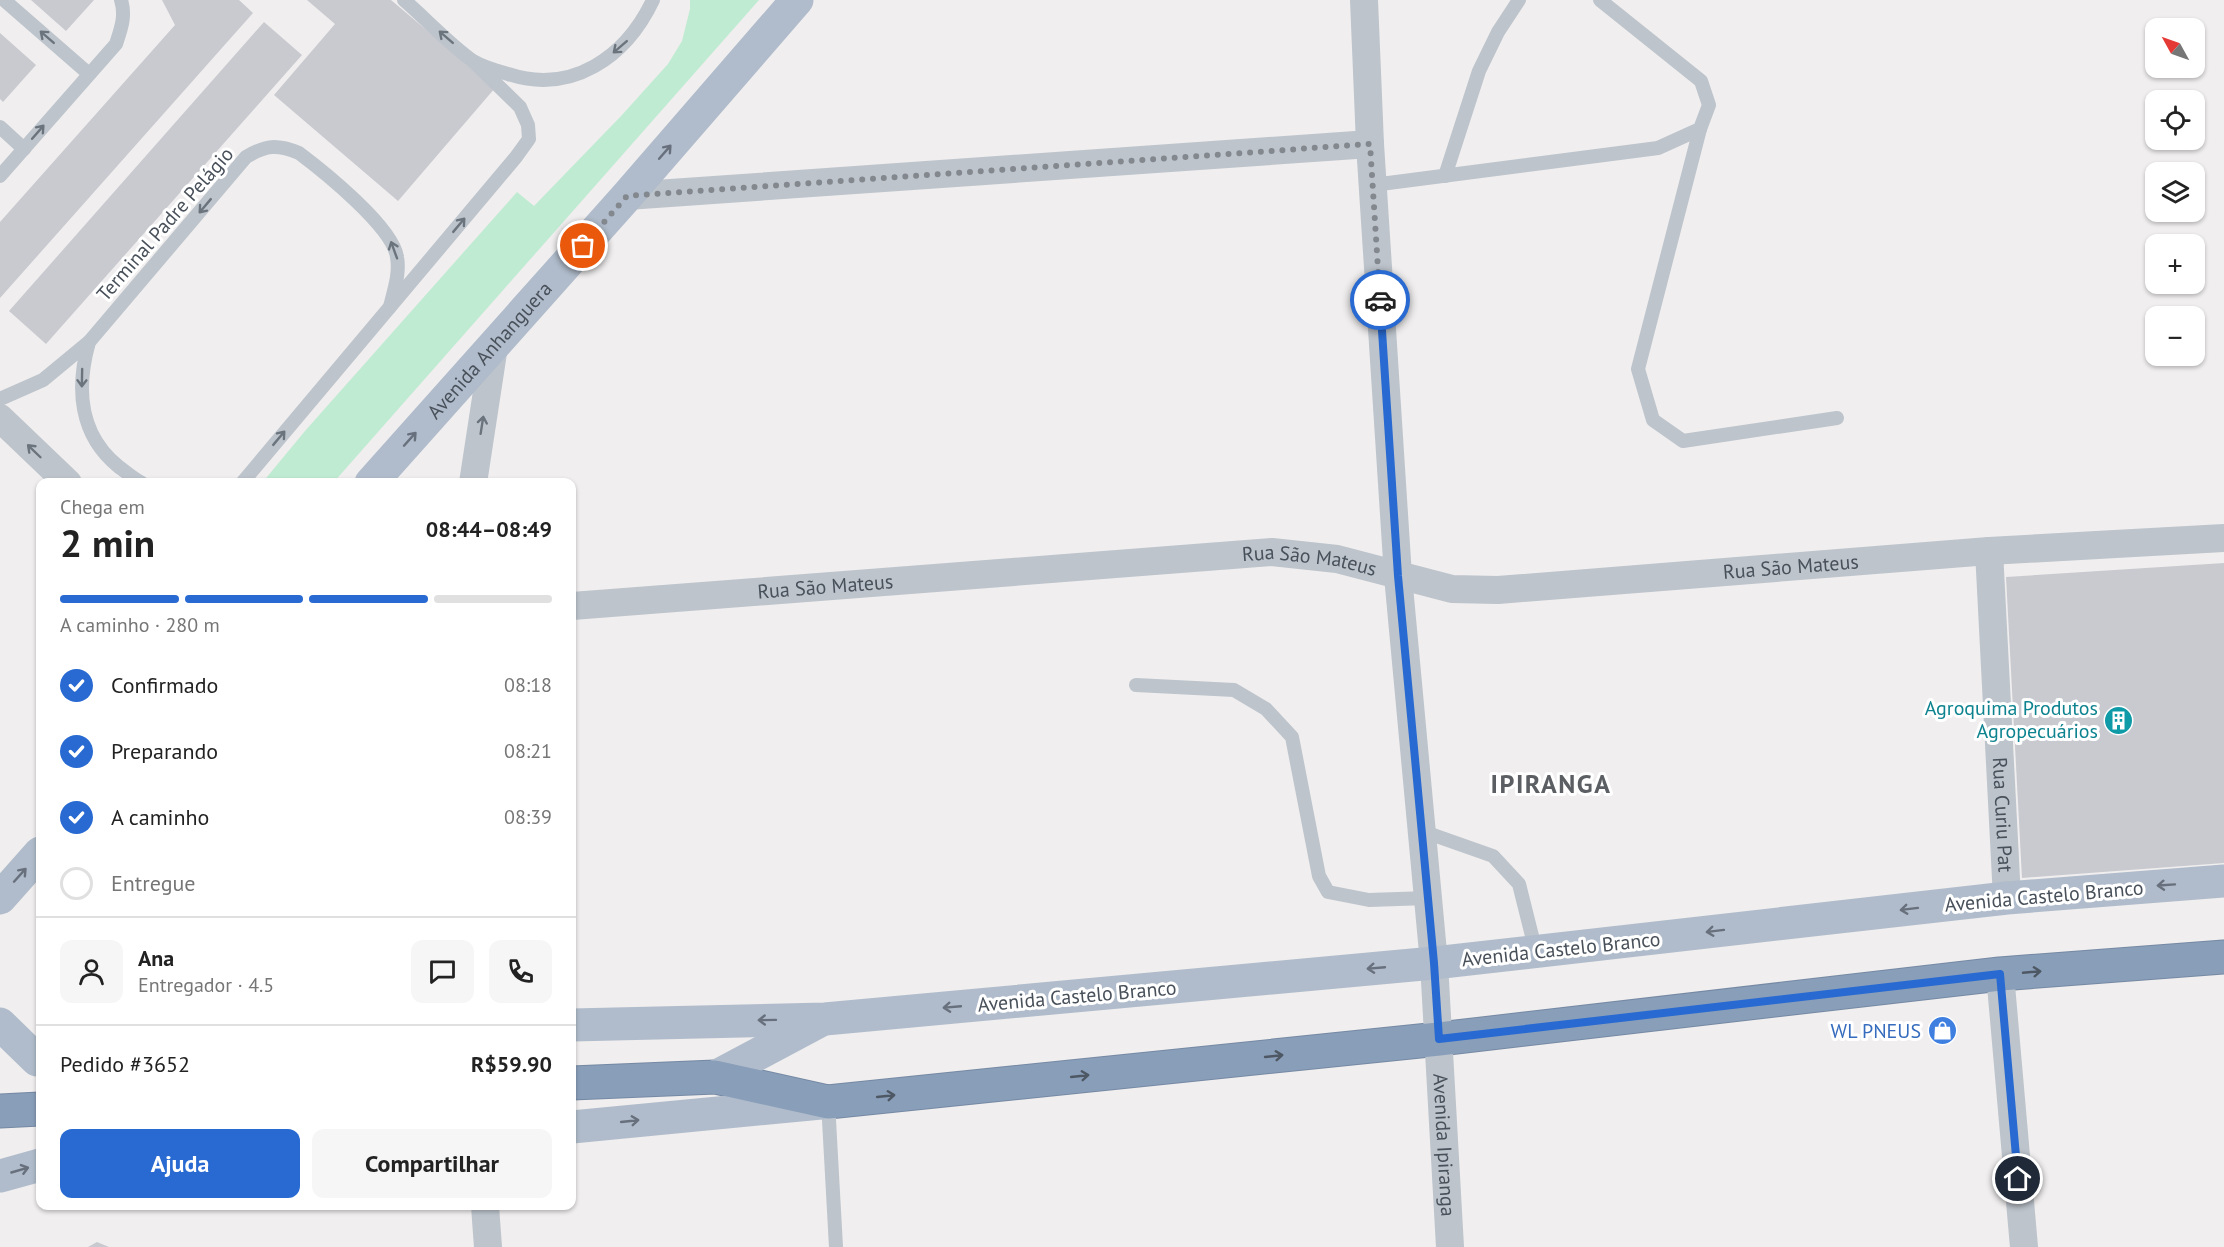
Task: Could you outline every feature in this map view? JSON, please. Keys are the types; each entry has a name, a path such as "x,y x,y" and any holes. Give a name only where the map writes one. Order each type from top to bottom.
{"highway":[{"name":"Avenida Castelo Branco","path":"576,1083 715,1077 828,1102 1439,1039 2000,974 2224,957"},
{"path":"0,1111 36,1109"}],"main road":[{"name":"Avenida Anhanguera","path":"375,478 627,196 797,0"},
{"path":"0,898 36,858"},
{"name":"Avenida Castelo Branco","path":"576,1025 825,1019 1434,963 2007,898 2224,881"},
{"name":"Avenida Castelo Branco","path":"715,1077 825,1019"},
{"path":"0,1024 36,1056"},
{"path":"0,1058 36,1059"},
{"name":"Avenida Castelo Branco","path":"576,1127 828,1102"},
{"path":"0,1176 36,1166"}],"street":[{"name":"Avenida Ipiranga","path":"1364,0 1372,185 1398,576 1434,963 1450,1247"},
{"path":"627,196 1370,144"},
{"path":"474,478 494,346"},
{"path":"0,418 63,478"},
{"name":"Rua São Mateus","path":"576,606 1272,552 1337,559 1452,589 1498,590 1989,551 2224,538"},
{"name":"Rua Curiu Pat","path":"1989,551 2007,898"},
{"path":"2000,974 2024,1247"},
{"path":"485,1210 488,1247"}],"lane":[{"path":"4,0 89,74"},
{"path":"0,176 116,44 122,25 121,0"},
{"name":"Terminal Padre Pelágio","path":"246,478 529,139 528,125 520,107 474,62 404,0"},
{"name":"Terminal Padre Pelágio","path":"474,62 522,79 550,80 574,76 598,65 623,45 636,31 653,0"},
{"path":"1445,176 1479,71 1498,32 1519,0"},
{"path":"1600,0 1701,81 1709,105 1700,129 1638,369 1653,420 1683,441 1837,418"},
{"path":"0,127 24,149"},
{"path":"1372,185 1658,148 1700,129"},
{"name":"Terminal Padre Pelágio","path":"0,399 43,380 88,342 246,157 269,147 285,147 306,158 374,219 389,237 397,254 398,274 390,307"},
{"name":"Terminal Padre Pelágio","path":"88,342 82,366 81,400 90,431 107,457 135,478"},
{"path":"1136,685 1234,690 1266,709 1292,737 1319,876 1328,892 1370,900 1428,898"},
{"path":"1422,831 1493,856 1500,863 1519,884 1536,952"},
{"path":"828,1102 836,1247"}],"green space":[{"path":"690,0 759,0 337,478 266,478 517,192 534,206 622,115 668,64 682,41"}],"building":[{"path":"31,0 94,0 66,31"},
{"path":"162,0 239,0 253,13 0,298 0,222 175,25"},
{"path":"307,0 391,0 495,88 398,201 274,95 335,24"},
{"path":"264,22 302,55 46,344 9,311"},
{"path":"0,33 36,65 3,102 0,99"},
{"name":"Agroquima Produtos Agropecuários","path":"2224,563 2224,863 2022,878 2006,577"},
{"path":"97,1242 109,1247 88,1247"}],"way so far":[{"path":"583,246 627,196 1370,144 1380,300"}],"place":[{"name":"Agroquima Produtos Agropecuários","path":"2119,720"},
{"name":"WL PNEUS","path":"1942,1031"}],"district":[{"name":"IPIRANGA","path":"1551,783"}],"route":[{"path":"1380,300 1398,576 1439,1039 2000,974 2018,1179"}]}
